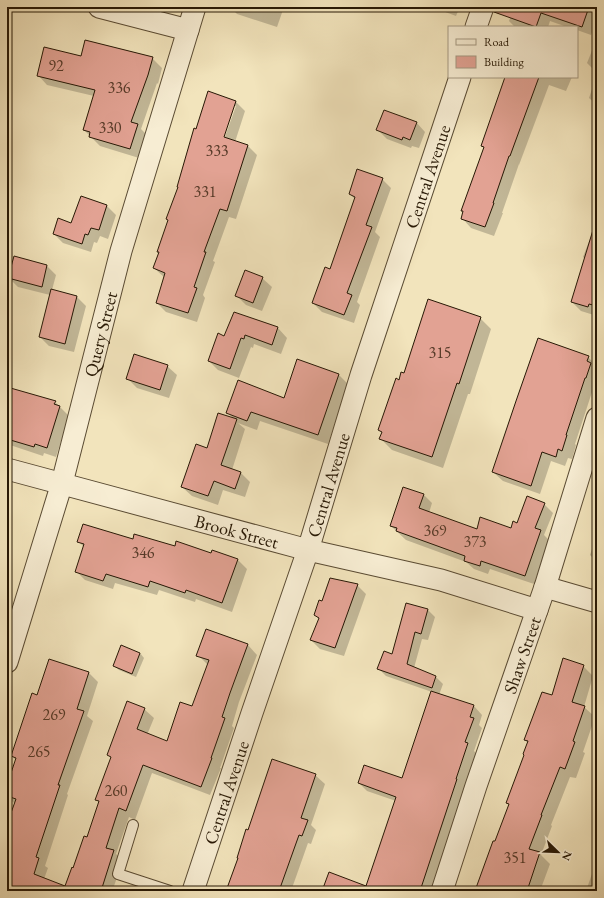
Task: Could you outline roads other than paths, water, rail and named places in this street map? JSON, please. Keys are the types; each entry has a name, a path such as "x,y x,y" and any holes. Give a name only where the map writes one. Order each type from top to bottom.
{"street":[{"path":"99,7 188,30"},
{"name":"Query Street","path":"7,662 62,484 121,251 195,7"},
{"path":"476,26 483,7"},
{"name":"Central Avenue","path":"193,891 308,550 360,375 460,78"},
{"name":"Shaw Street","path":"442,891 476,786 545,587 597,418"},
{"name":"Brook Street","path":"7,469 308,550 441,580 537,610"},
{"path":"545,587 597,602"}],"lane":[{"path":"133,825 118,874 170,891"}]}
